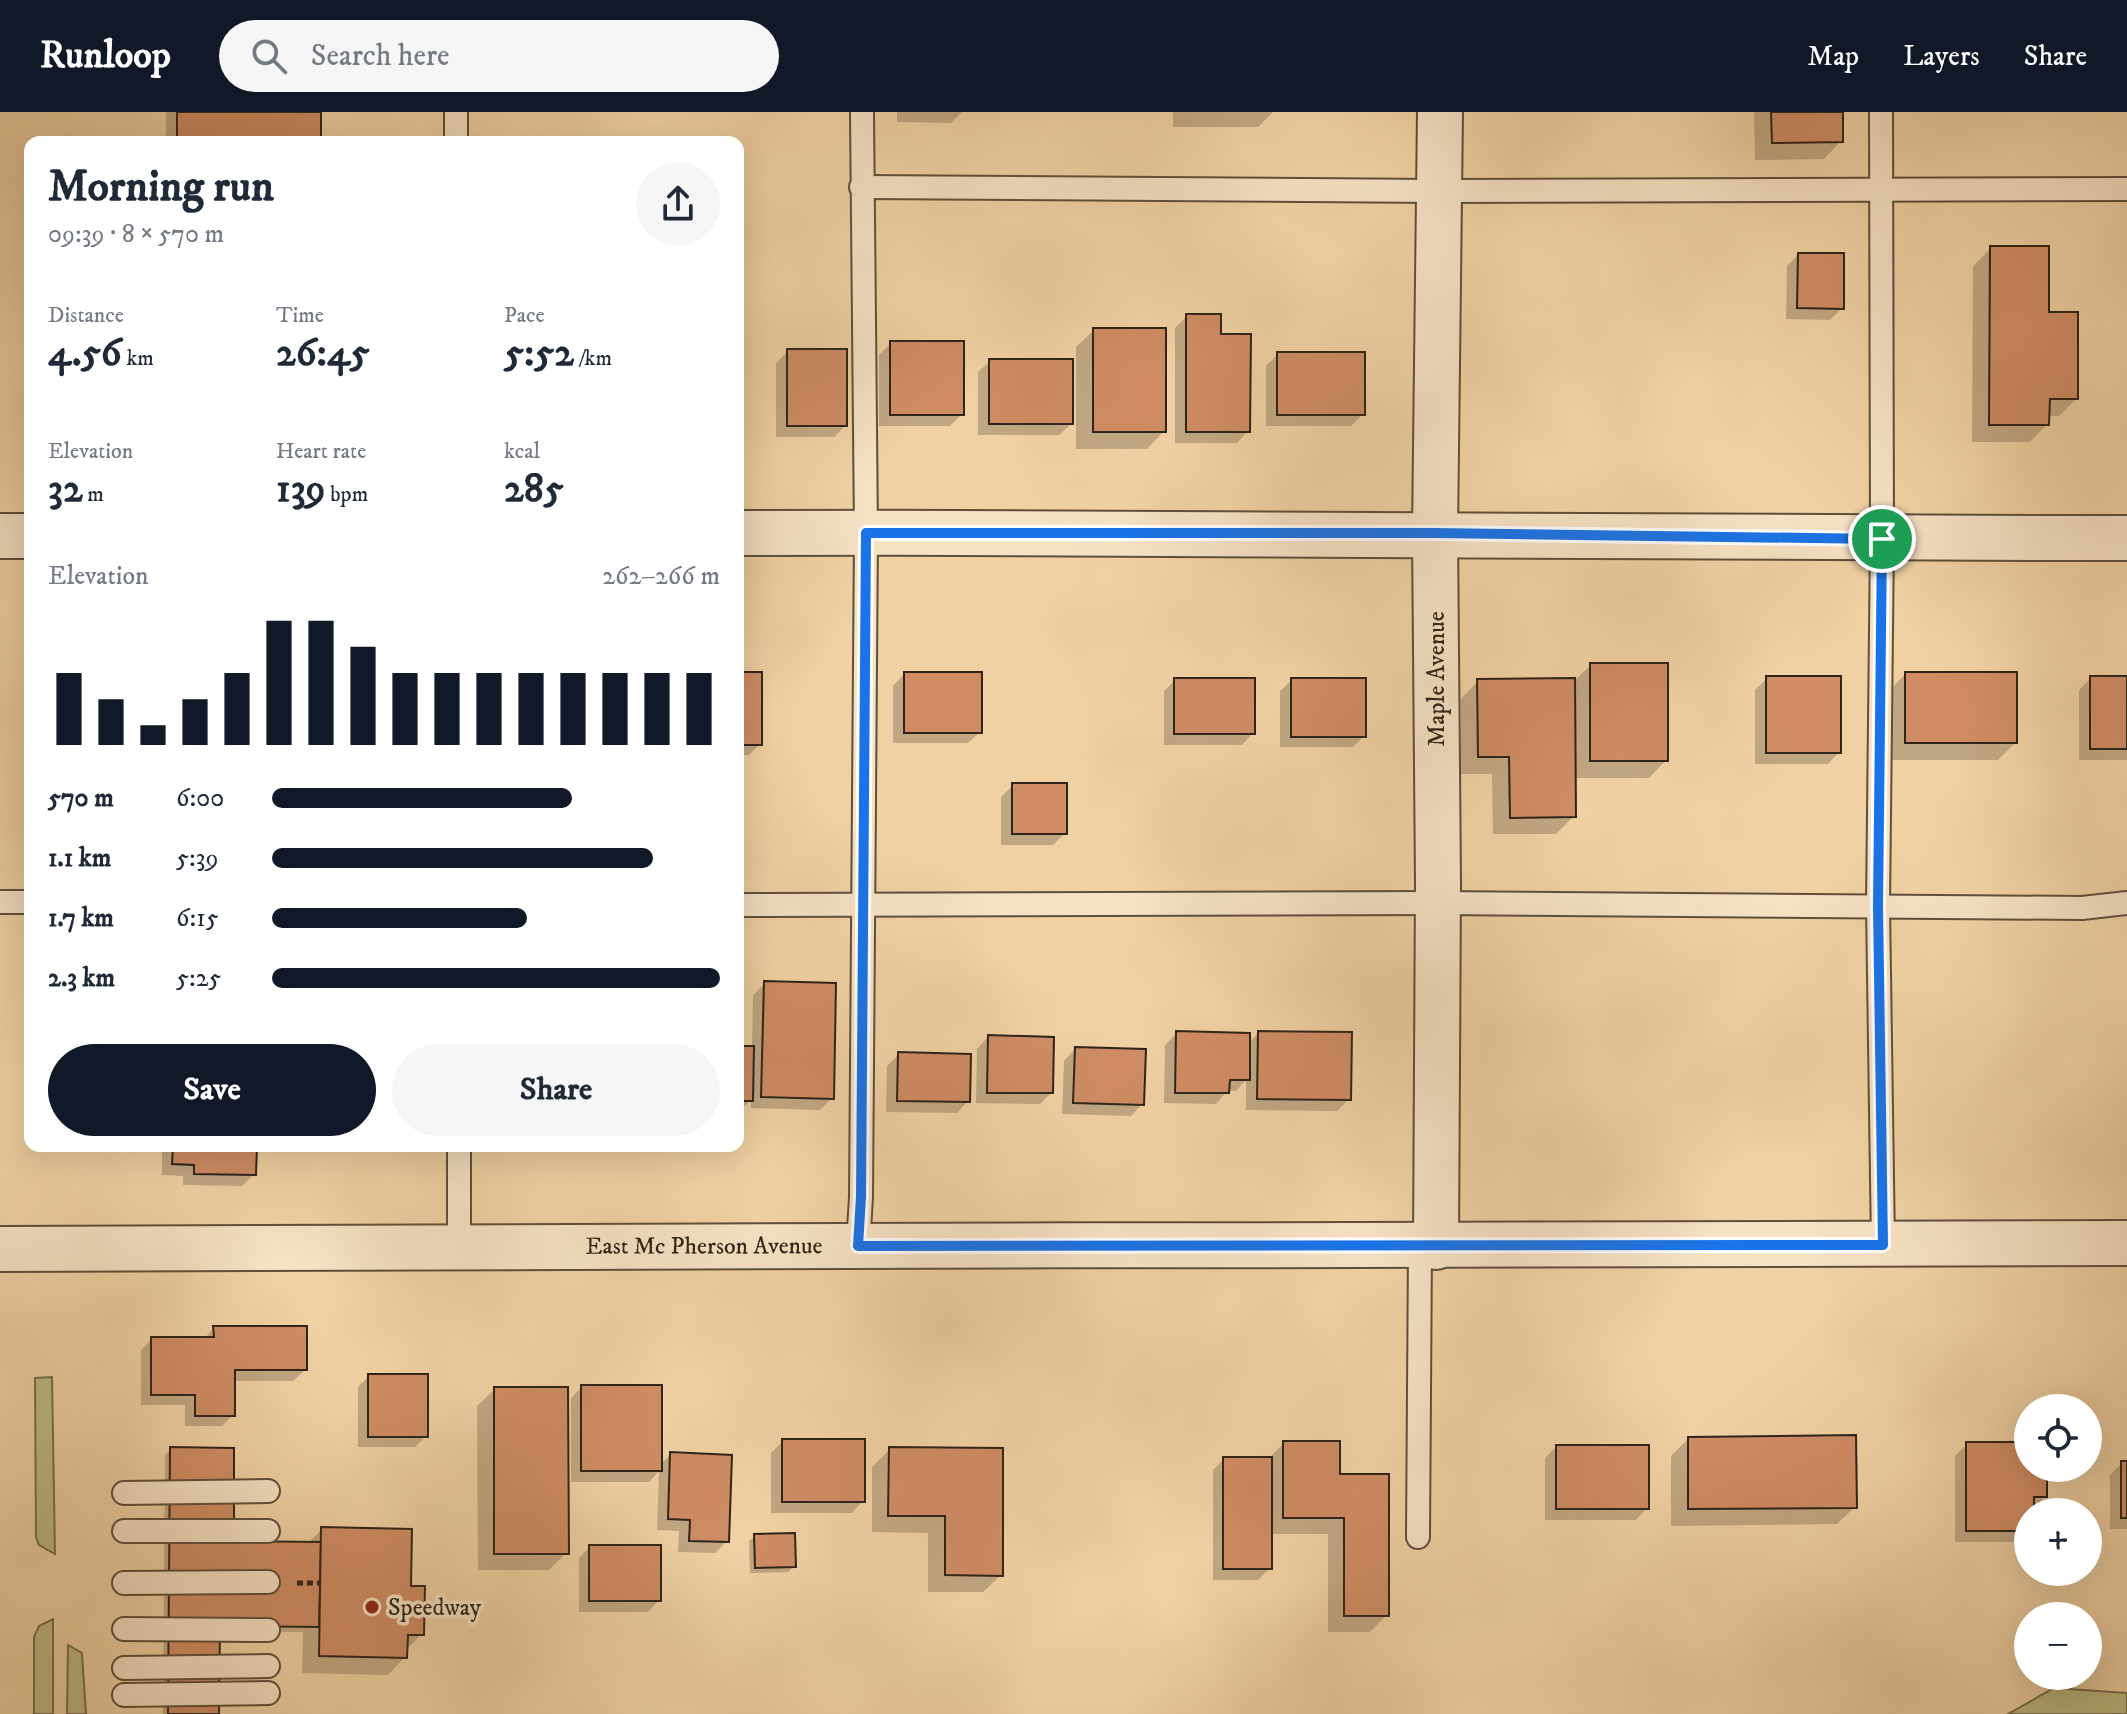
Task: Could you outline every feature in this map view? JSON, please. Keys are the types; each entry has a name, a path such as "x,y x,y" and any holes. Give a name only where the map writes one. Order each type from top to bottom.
{"street":[{"name":"Maple Avenue","path":"1428,1247 1438,903 1435,533 1440,112"},
{"path":"744,533 1435,533 1882,539 2127,538"},
{"path":"0,536 24,536"},
{"name":"East Mc Pherson Avenue","path":"0,1249 459,1245 1428,1247 2127,1243"}],"lane":[{"path":"456,112 456,136"},
{"path":"858,1246 861,1197 866,533 862,112"},
{"path":"1881,112 1882,539 1878,906 1883,1245"},
{"path":"861,187 1439,191 2127,189"},
{"path":"0,902 24,902"},
{"path":"744,905 1438,903 2082,908 2127,903"},
{"path":"459,1152 459,1245"},
{"path":"1418,1537 1428,1247"},
{"path":"124,1493 268,1491"},
{"path":"124,1531 268,1531"},
{"path":"124,1583 268,1582"},
{"path":"124,1629 268,1630"},
{"path":"124,1668 268,1666"},
{"path":"124,1695 268,1693"}],"shaded area":[{"path":"52,1377 55,1554 39,1545 36,1537 35,1378"},
{"path":"53,1619 53,1714 34,1714 34,1637 39,1626"},
{"path":"68,1645 82,1653 86,1714 67,1714"},
{"path":"2050,1690 2127,1693 2127,1714 2008,1714"}],"building":[{"path":"177,112 321,112 321,136 177,136"},
{"path":"1771,112 1843,112 1843,142 1772,143"},
{"path":"1990,246 2049,246 2049,312 2078,312 2078,399 2050,399 2049,425 1989,425"},
{"path":"1798,253 1844,253 1844,309 1797,308"},
{"path":"1186,314 1221,314 1221,334 1251,334 1250,432 1186,432"},
{"path":"1093,328 1166,328 1166,432 1093,432"},
{"path":"890,341 964,341 964,415 890,415"},
{"path":"787,349 847,349 847,426 787,426"},
{"path":"1277,352 1365,352 1365,415 1277,415"},
{"path":"989,359 1073,359 1073,424 989,424"},
{"path":"1590,663 1668,663 1668,761 1590,761"},
{"path":"744,672 762,672 762,745 744,745"},
{"path":"904,672 982,672 982,733 904,733"},
{"path":"1905,672 2017,672 2017,743 1905,743"},
{"path":"1766,676 1841,676 1841,753 1766,753"},
{"path":"2090,676 2127,676 2127,749 2090,749"},
{"path":"1174,678 1255,678 1255,734 1174,734"},
{"path":"1291,678 1366,678 1366,737 1291,737"},
{"path":"1575,678 1576,817 1510,818 1509,757 1478,757 1477,679"},
{"path":"1012,783 1067,783 1067,834 1012,834"},
{"path":"764,981 836,983 834,1099 761,1097"},
{"path":"1176,1031 1250,1033 1250,1080 1230,1080 1229,1093 1175,1093"},
{"path":"1258,1031 1352,1032 1351,1100 1257,1099"},
{"path":"988,1035 1054,1037 1053,1093 987,1093"},
{"path":"744,1046 754,1046 753,1101 744,1101"},
{"path":"1075,1047 1146,1049 1144,1105 1073,1103"},
{"path":"898,1052 971,1054 970,1102 897,1101"},
{"path":"173,1152 257,1152 256,1175 194,1174 194,1165 172,1164"},
{"path":"213,1326 307,1326 307,1370 235,1370 235,1416 195,1416 195,1395 151,1395 151,1337 214,1337"},
{"path":"368,1374 428,1374 428,1437 368,1437"},
{"path":"581,1385 662,1385 662,1471 581,1471"},
{"path":"494,1387 568,1387 569,1554 494,1554"},
{"path":"1856,1435 1857,1508 1688,1509 1688,1437"},
{"path":"782,1439 865,1439 865,1502 782,1502"},
{"path":"1283,1441 1340,1441 1340,1474 1389,1474 1389,1616 1344,1616 1344,1518 1283,1518"},
{"path":"1966,1442 2014,1442 2014,1482 2047,1482 2047,1497 2014,1498 2014,1531 1966,1531"},
{"path":"1556,1445 1649,1445 1649,1509 1556,1509"},
{"name":"Speedway","path":"170,1447 234,1448 234,1541 321,1542 319,1627 220,1626 219,1714 168,1714"},
{"path":"889,1447 1003,1448 1003,1576 945,1575 945,1516 888,1516"},
{"path":"670,1452 732,1455 729,1542 689,1541 690,1520 668,1519"},
{"path":"1223,1457 1272,1457 1272,1569 1223,1569"},
{"path":"2121,1461 2127,1461 2127,1518 2121,1518"},
{"name":"Speedway","path":"321,1527 412,1529 411,1586 425,1586 424,1635 408,1635 407,1658 319,1656"},
{"path":"795,1533 796,1567 755,1568 754,1534"},
{"path":"589,1545 661,1545 661,1601 589,1601"}],"place":[{"name":"Speedway","path":"372,1607"}],"route":[{"path":"866,533 1435,533 1882,539 1878,906 1883,1245 858,1246 861,1197 866,533"}]}
